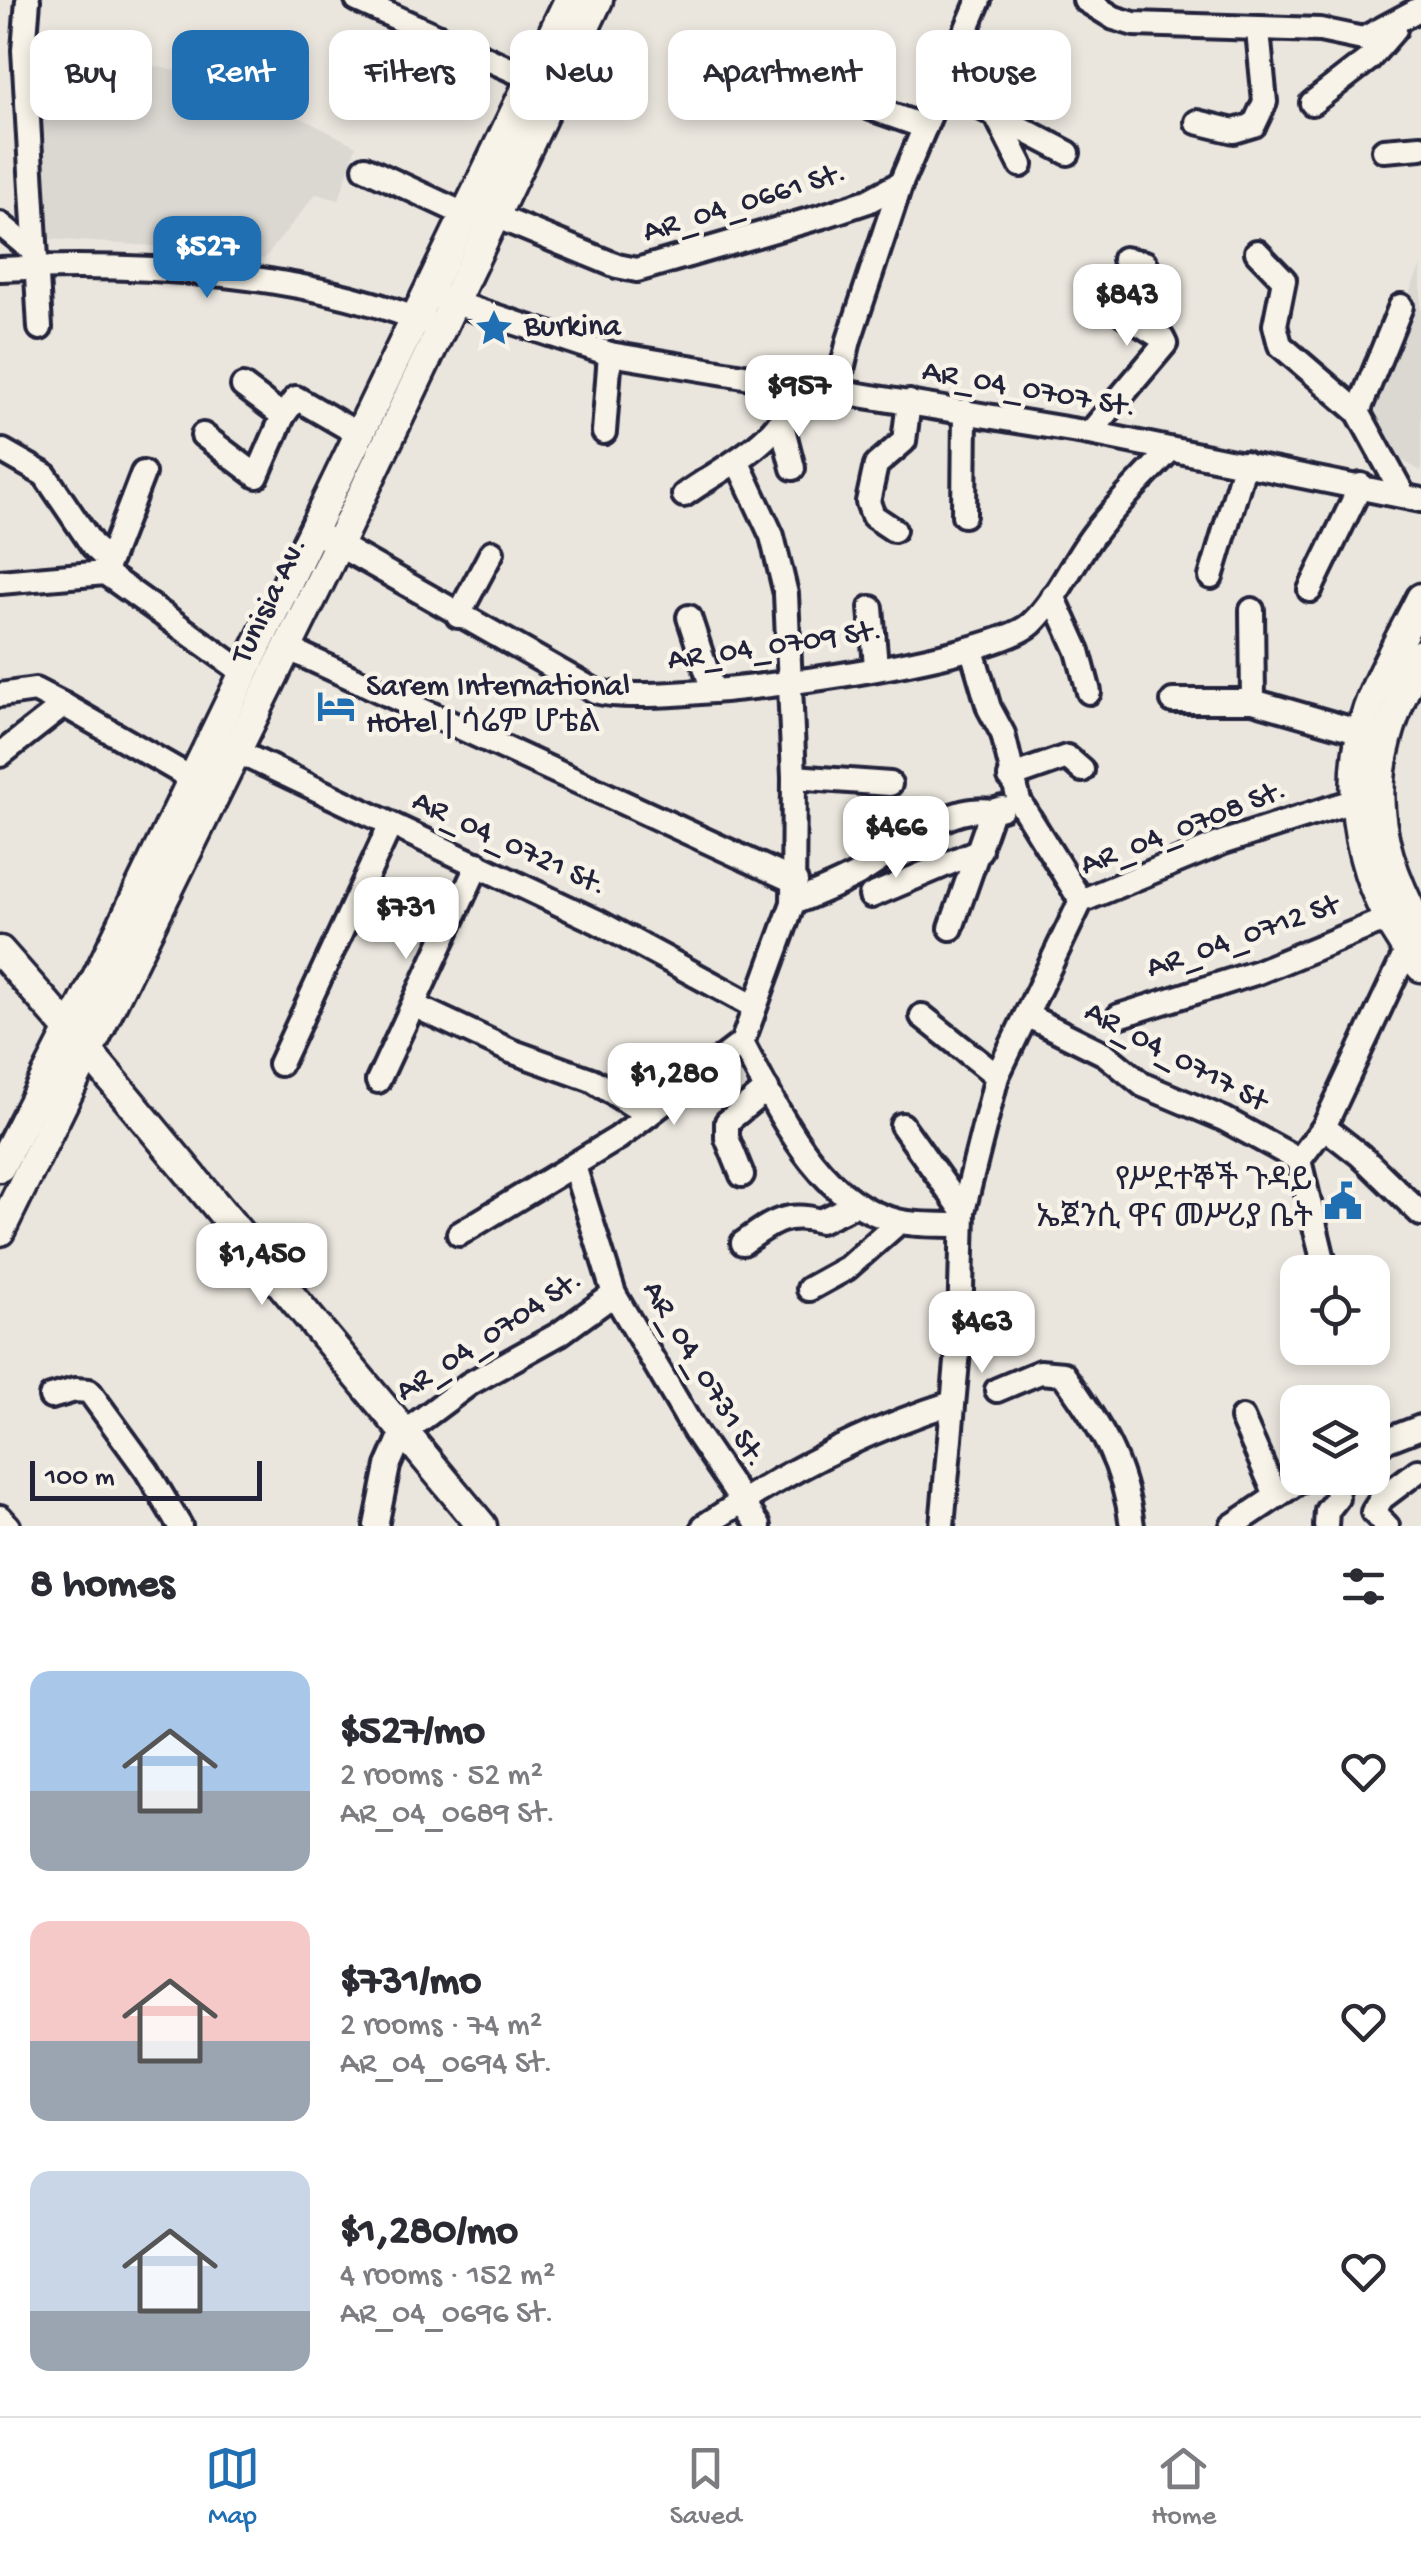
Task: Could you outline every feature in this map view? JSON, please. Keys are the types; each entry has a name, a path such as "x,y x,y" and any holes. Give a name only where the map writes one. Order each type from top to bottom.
{"main road":[{"name":"Tunisia Av.","path":"553,30 568,0"},
{"name":"Tunisia Av.","path":"0,1231 88,1051 222,745 243,672 360,435 495,216 598,0"},
{"name":"Tunisia Av.","path":"0,1167 191,778 222,745 286,648 338,545 434,310 464,214 510,119"},
{"path":"1416,949 1387,919 1366,862 1356,800 1362,732 1421,598"},
{"path":"1416,949 1390,866 1379,803 1386,740 1401,692 1421,654"},
{"path":"0,951 70,1029 482,1526"}],"street":[{"path":"28,0 24,50 40,328"},
{"path":"357,0 510,69"},
{"path":"966,30 979,0"},
{"path":"1085,0 1125,22 1174,12 1258,31 1320,30 1363,39 1421,8"},
{"path":"1312,103 1368,59 1400,22"},
{"path":"1198,122 1234,131 1254,125 1265,102 1258,31"},
{"path":"0,49 24,50"},
{"path":"896,117 925,128"},
{"path":"837,390 900,183 928,120"},
{"path":"997,120 1006,152"},
{"path":"1008,120 1068,153"},
{"path":"1384,150 1421,147"},
{"path":"365,168 464,214"},
{"name":"AR_04_0661 St.","path":"495,216 617,266 637,270 838,211 900,183"},
{"path":"0,224 35,260"},
{"path":"1257,252 1284,280 1275,325 1280,345 1358,412 1413,498"},
{"path":"1090,433 1164,344 1162,338 1122,312 1149,272 1145,263 1124,259"},
{"name":"AR_04_0707 St.","path":"0,269 35,260 236,276 434,310 610,354 1090,433 1413,498"},
{"path":"1358,412 1401,306"},
{"path":"604,432 610,354"},
{"path":"684,495 738,463 780,421 790,408 794,385"},
{"path":"243,386 283,416"},
{"path":"203,436 257,476 283,416 296,398 360,435"},
{"path":"894,530 873,516 868,502 876,465 904,441 909,402"},
{"path":"964,411 964,516"},
{"path":"780,421 793,468"},
{"path":"3,451 45,475 107,566 243,672"},
{"name":"AR_04_0709 St.","path":"312,530 458,616 612,697 790,684 972,650 1022,631 1053,596 1092,536 1169,451"},
{"path":"459,1234 574,1166 742,1043 794,893 794,776 782,565 738,463"},
{"path":"1211,577 1245,464"},
{"path":"107,566 142,472"},
{"path":"1310,590 1361,485"},
{"path":"458,616 492,552"},
{"path":"0,582 107,566"},
{"path":"1053,596 1078,651 1089,692"},
{"path":"870,608 876,666"},
{"path":"1252,610 1253,701"},
{"path":"688,617 713,691"},
{"path":"286,648 794,893 853,877 923,831 972,810 992,811 1020,802"},
{"path":"972,650 989,708 1002,734 1010,776 1020,802 1081,902"},
{"path":"0,695 35,690 191,778"},
{"path":"1172,700 1253,701 1362,732"},
{"path":"0,755 64,704"},
{"name":"AR_04_0721 St.","path":"222,745 478,864 753,1006"},
{"path":"1010,776 1067,757 1082,770"},
{"path":"794,776 890,784"},
{"name":"AR_04_0708 St.","path":"942,1526 960,1329 961,1218 998,1076 1081,902 1224,842 1356,800"},
{"path":"951,928 992,811"},
{"path":"280,1064 390,826"},
{"path":"872,896 980,850"},
{"path":"378,1081 478,864"},
{"name":"AR_04_0712 St","path":"1120,1016 1258,972 1387,919"},
{"path":"1321,1255 1295,1160 1324,1127 1416,949"},
{"path":"415,1006 511,1050 592,1080 648,1115"},
{"path":"922,1016 998,1076"},
{"name":"AR_04_0717 St","path":"1028,1016 1105,1054 1143,1085 1224,1119 1295,1160"},
{"path":"742,1043 766,1089 827,1178 856,1204 899,1222 961,1218 902,1126"},
{"path":"742,1175 727,1138 727,1122 766,1089"},
{"path":"1324,1127 1421,1214"},
{"name":"AR_04_0731 St.","path":"574,1166 614,1294 760,1526"},
{"path":"743,1243 784,1216 796,1214 820,1221 856,1204"},
{"path":"809,1289 847,1268 899,1222"},
{"name":"AR_04_0704 St.","path":"402,1434 468,1384 559,1334 614,1294"},
{"path":"997,1390 1040,1372 1063,1374 1103,1427 1126,1485 1132,1526"},
{"path":"50,1397 76,1390 89,1392 147,1471 180,1526"},
{"path":"704,1526 741,1501 892,1422 952,1404"},
{"path":"1242,1418 1275,1493"},
{"path":"1390,1439 1421,1427"},
{"path":"376,1526 388,1466 402,1434"},
{"path":"1386,1526 1373,1512 1382,1498 1418,1471"},
{"path":"1232,1526 1280,1490"},
{"path":"1326,1526 1326,1511 1337,1495"},
{"path":"0,1517 8,1526"}],"shaded area":[{"path":"152,65 172,70 172,120 305,120 356,146 339,200 316,194 264,259 228,251 48,239 42,120 152,120"},
{"path":"1421,266 1421,471 1347,429"}],"place":[{"name":"Burkina","path":"494,328"},
{"name":"Sarem International Hotel | ሳሬም ሆቴል","path":"336,706"},
{"name":"የሥደተኞች ጉዳይ ኤጀንሲ ዋና መሥሪያ ቤት","path":"1343,1201"}]}
